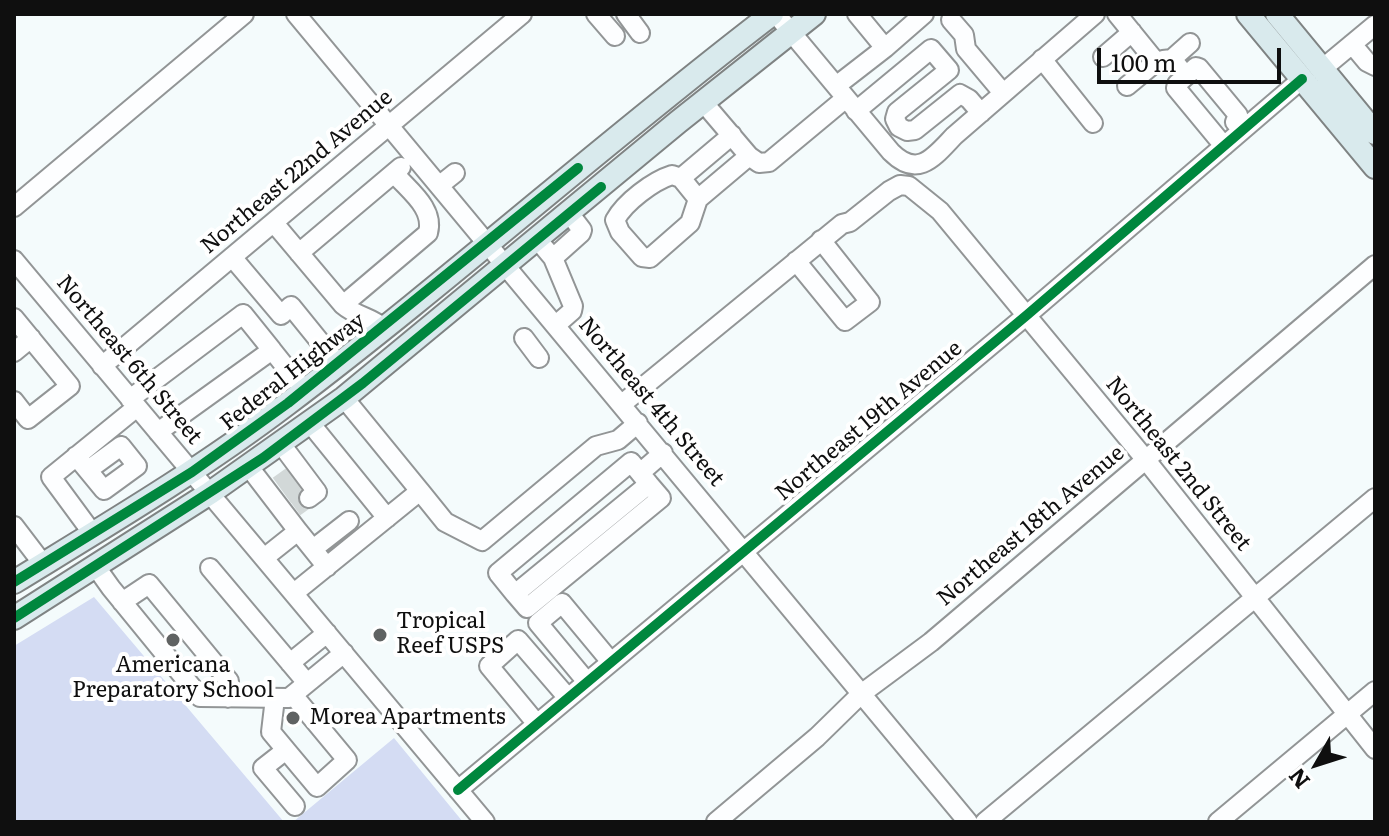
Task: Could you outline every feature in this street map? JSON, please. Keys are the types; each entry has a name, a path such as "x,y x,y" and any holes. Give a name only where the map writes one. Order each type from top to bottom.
{"main road":[{"name":"Federal Highway","path":"15,580 192,472 304,390 645,113 774,14"},
{"path":"14,618 249,467 344,398 814,14"},
{"path":"1248,14 1375,133"},
{"path":"1277,14 1312,74 1375,167"}],"street":[{"path":"14,207 244,14"},
{"name":"Northeast 4th Street","path":"296,14 663,453 861,694 958,818"},
{"path":"596,14 615,36"},
{"path":"626,14 640,33"},
{"path":"774,14 882,142 904,162 925,164 1089,16"},
{"path":"857,14 885,48"},
{"path":"846,98 885,48 924,14"},
{"path":"1117,14 1132,32 1186,76"},
{"path":"1367,14 1375,24"},
{"path":"951,20 964,35 966,49 1003,93"},
{"name":"Northeast 22nd Avenue","path":"102,366 390,125 521,23"},
{"name":"Northeast 19th Avenue","path":"458,790 1027,315 1242,130 1312,74 1355,49 1375,24"},
{"path":"1103,57 1132,32"},
{"path":"1127,86 1190,43"},
{"path":"703,102 749,156 759,163 769,162 846,98 931,49 949,70 897,112 895,119 899,127 907,131 915,130 960,94 981,113"},
{"path":"1355,49 1375,66"},
{"path":"1042,59 1093,123"},
{"path":"1224,146 1176,88 1196,67 1238,115 1235,122 1242,130"},
{"path":"681,178 732,135"},
{"path":"882,142 904,152 918,153 954,136"},
{"path":"622,404 842,224 845,217 891,174 882,142"},
{"path":"299,253 415,155"},
{"path":"698,199 681,178 672,175 664,177 619,213 615,220 620,232 642,257 650,258 690,223 698,199 749,156"},
{"name":"Northeast 2nd Street","path":"925,164 923,179 940,211 1146,460 1375,749"},
{"path":"343,305 428,233 430,228 423,206 394,173"},
{"path":"440,185 455,173"},
{"name":"Northeast 2nd Street","path":"842,224 850,222 895,187 909,186 940,211"},
{"path":"553,258 581,233 582,230 569,213"},
{"path":"274,223 343,305 358,316 375,320 383,328"},
{"path":"537,239 553,258 573,306 572,311 556,325"},
{"path":"796,261 845,321 870,302 821,240"},
{"path":"232,257 281,315 291,306 338,364"},
{"name":"Northeast 6th Street","path":"14,260 485,822"},
{"name":"Northeast 18th Avenue","path":"716,822 817,737 861,694 931,642 1375,265"},
{"path":"93,534 51,477 82,463 133,403 243,314 304,390"},
{"path":"14,318 70,386 28,419 14,401"},
{"path":"14,352 31,338"},
{"path":"524,338 539,358"},
{"path":"158,432 272,350"},
{"path":"344,398 445,522 482,541 596,446 618,440 638,423"},
{"path":"310,423 387,518"},
{"path":"281,444 298,531 327,567"},
{"path":"644,478 663,453"},
{"path":"631,462 644,478 661,498 527,608 498,573 631,462"},
{"path":"249,467 291,492"},
{"path":"294,593 420,491"},
{"path":"985,822 1375,498"},
{"path":"313,549 349,521"},
{"path":"14,526 43,564"},
{"path":"264,558 298,531"},
{"path":"96,567 200,697 228,698 292,692"},
{"path":"210,568 290,663 292,692 347,760 317,787 271,732 292,692 344,653"},
{"path":"122,602 149,584 229,681 228,698"},
{"path":"587,682 538,623 562,603 611,662"},
{"path":"290,663 327,633"},
{"path":"537,724 489,666 518,640 568,698"},
{"path":"1218,822 1375,691"},
{"path":"286,750 263,768 295,806"}],"shaded area":[{"path":"94,597 284,822 14,822 14,646"},
{"path":"394,738 463,822 293,822"}],"tunnel":[{"path":"278,485 292,475"},
{"path":"286,496 300,486"},
{"path":"295,508 309,498"}],"cycle path":[{"path":"458,790 1027,315 1302,79"},
{"path":"14,582 192,472 288,403 578,168"},
{"path":"14,618 263,458 363,383 601,187"}],"place":[{"name":"Tropical Reef USPS","path":"380,635"},
{"name":"Americana Preparatory School","path":"173,640"},
{"name":"Morea Apartments","path":"293,718"}]}
